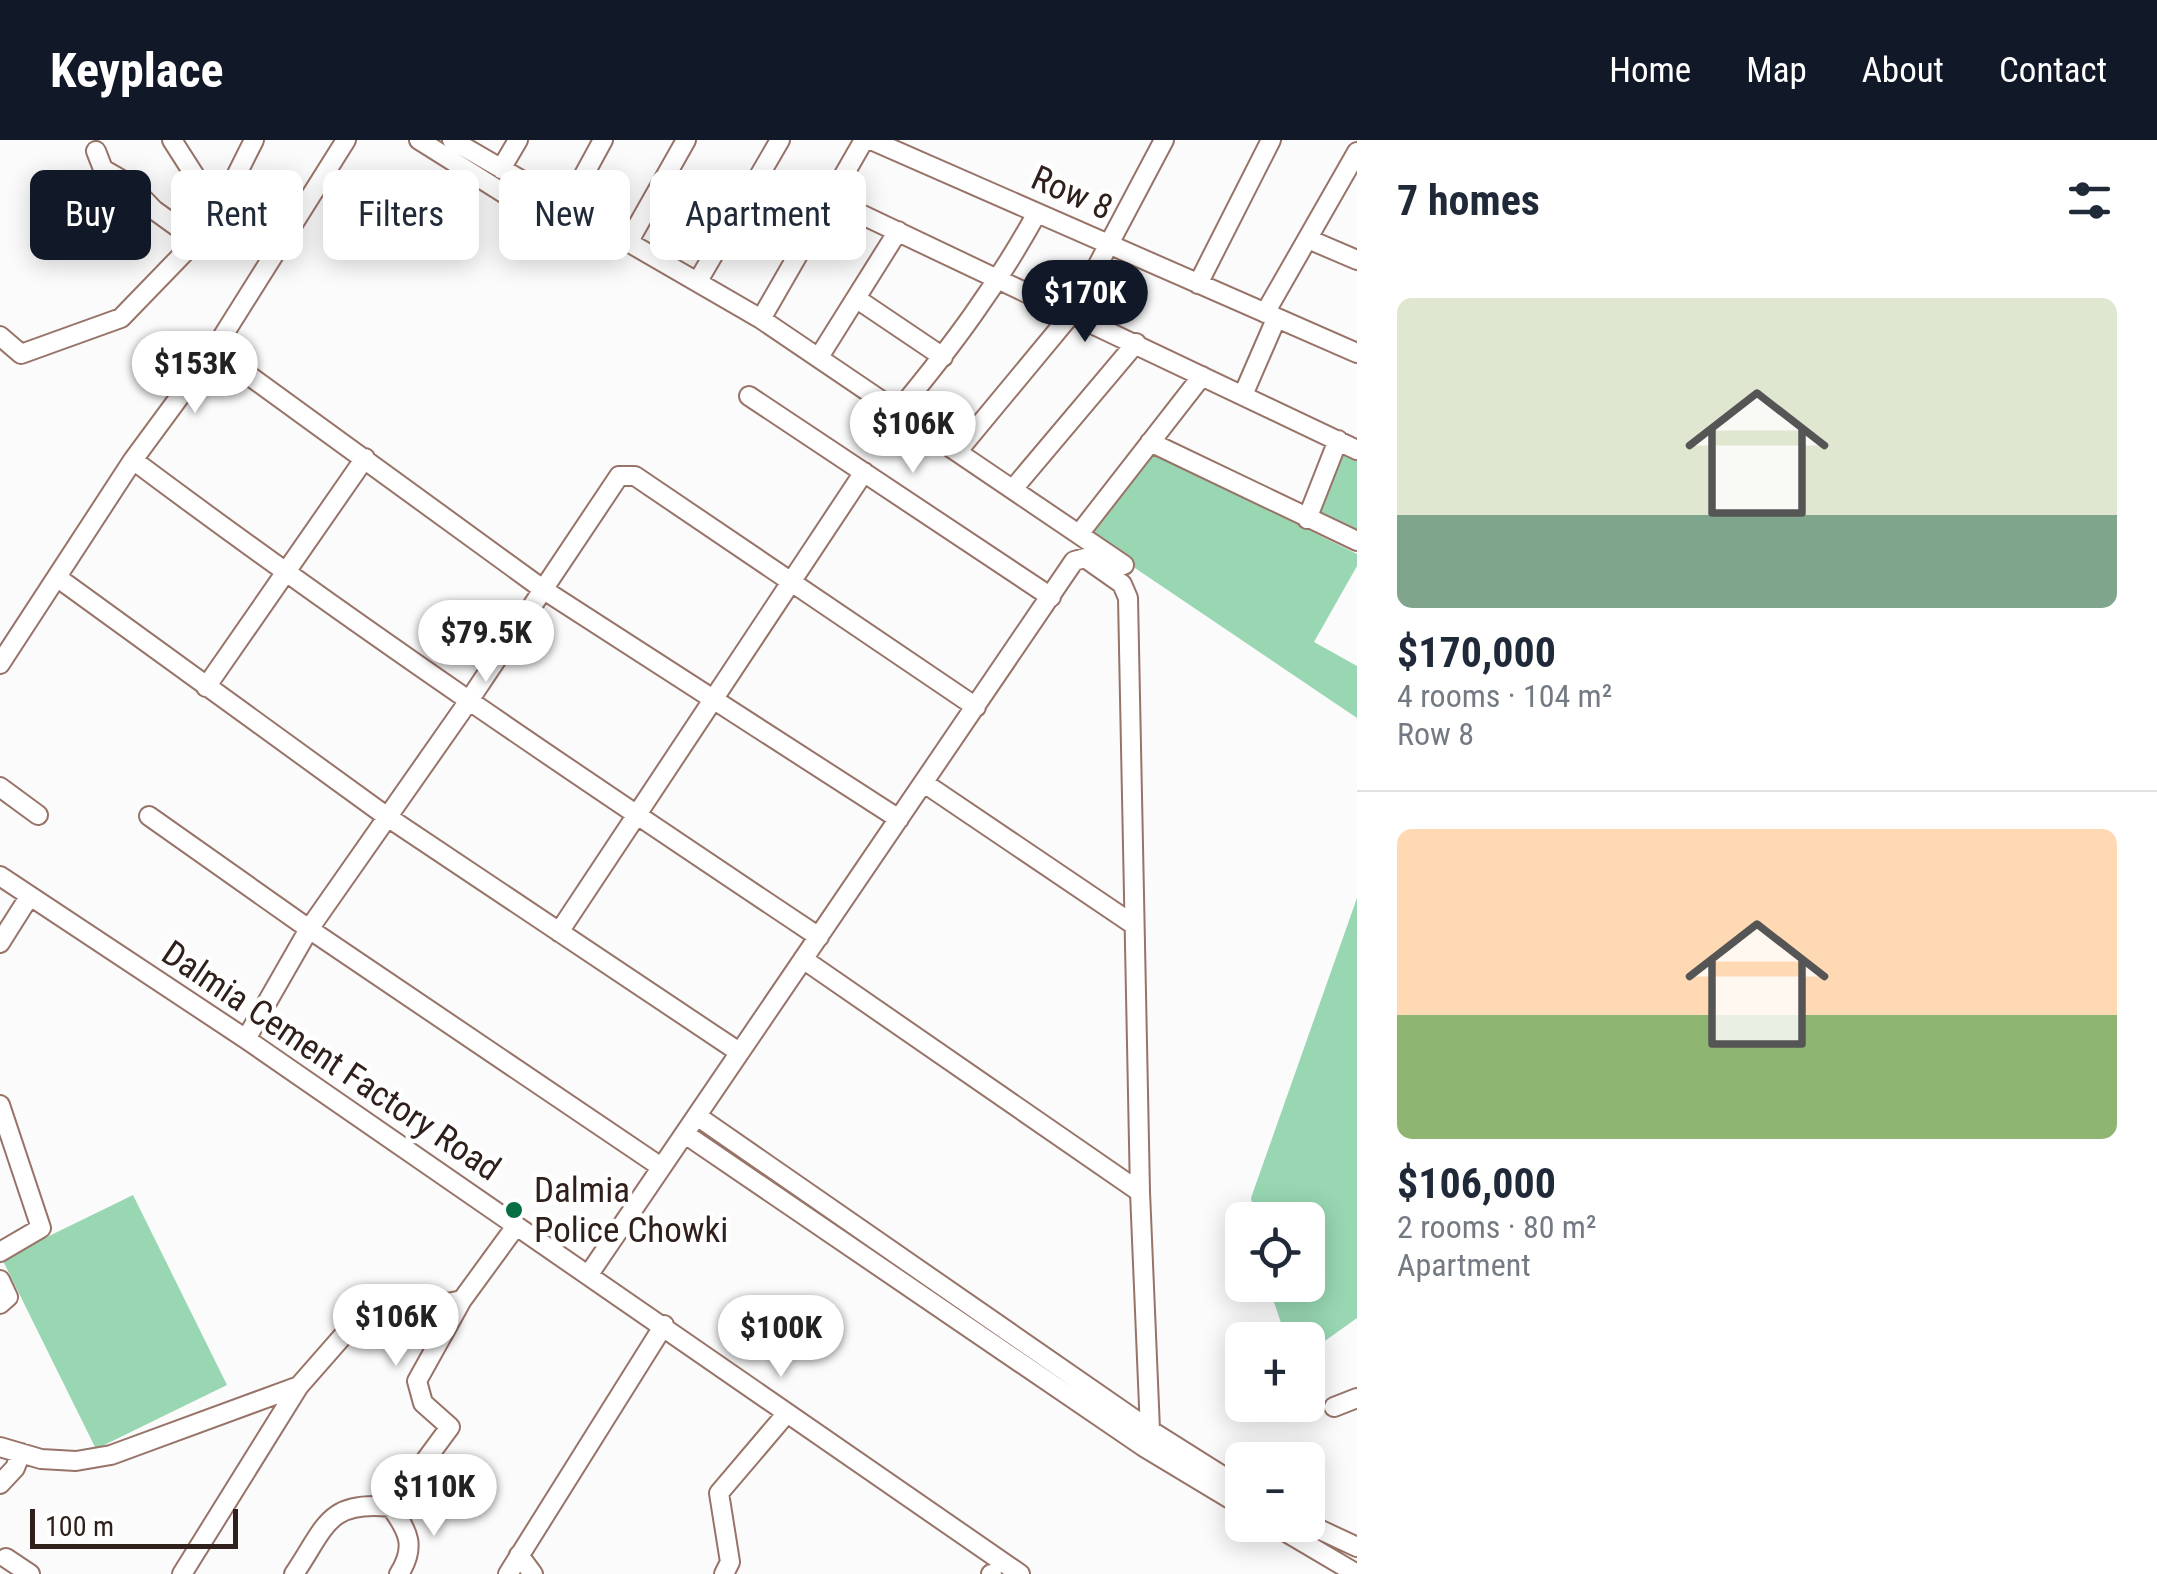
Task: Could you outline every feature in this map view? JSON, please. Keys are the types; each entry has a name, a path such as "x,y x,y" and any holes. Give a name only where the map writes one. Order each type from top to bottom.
{"street":[{"path":"172,140 191,170"},
{"path":"239,170 254,140"},
{"path":"0,664 133,460 214,350 346,140"},
{"path":"419,140 499,190"},
{"path":"452,140 501,169 518,140"},
{"path":"587,170 603,140"},
{"path":"630,239 686,140"},
{"path":"698,281 780,140"},
{"path":"850,170 868,140"},
{"name":"Row 8","path":"868,140 1357,353"},
{"path":"957,452 1074,312 1164,140"},
{"path":"1198,284 1271,140"},
{"path":"96,151 102,168 128,184 171,222"},
{"path":"1243,395 1271,316 1357,152"},
{"path":"899,410 1001,278 1036,213"},
{"path":"866,215 1357,450"},
{"path":"819,357 898,230"},
{"path":"1308,239 1357,260"},
{"path":"630,242 761,319 1124,565"},
{"path":"0,336 21,354 121,318 178,260"},
{"path":"761,319 796,260"},
{"path":"857,299 943,357"},
{"path":"1013,489 1136,344"},
{"path":"214,350 544,590 899,819"},
{"path":"1078,534 1202,376"},
{"path":"749,396 1051,597"},
{"path":"1307,519 1338,440"},
{"path":"1150,442 1357,541"},
{"path":"206,687 365,458"},
{"path":"133,460 284,574 468,702 819,937"},
{"path":"559,932 864,472"},
{"path":"246,1038 309,929 468,702 619,476 628,474 976,707"},
{"path":"589,1274 1051,597 1079,557 1085,558 1127,590 1147,1439"},
{"path":"58,578 386,816 739,1052"},
{"path":"924,783 1134,925"},
{"path":"0,787 38,815"},
{"path":"149,816 660,1167"},
{"name":"Dalmia Cement Factory Road","path":"0,876 246,1038 388,1140 664,1325 999,1572"},
{"path":"0,942 30,897"},
{"path":"803,960 1140,1192"},
{"path":"0,1106 8,1155 41,1228 0,1252"},
{"path":"698,1116 1225,1494"},
{"path":"685,1134 1147,1439 1225,1479"},
{"path":"745,1175 758,1158"},
{"path":"391,1507 450,1427 423,1403 417,1380 462,1300 516,1226"},
{"path":"0,1280 8,1298 0,1304"},
{"path":"182,1574 300,1386 363,1313 379,1300 399,1296 448,1303 462,1300"},
{"path":"508,1574 664,1325"},
{"path":"0,1447 41,1458 76,1461 111,1455 300,1386"},
{"path":"1334,1407 1357,1398"},
{"path":"724,1574 730,1562 719,1493 787,1413"},
{"path":"0,1484 15,1468 21,1453"},
{"path":"294,1574 333,1517 344,1509 367,1504 391,1507 409,1532 411,1550 398,1574"},
{"path":"1325,1532 1357,1547"},
{"path":"1303,1542 1357,1574"},
{"path":"519,1556 534,1574"},
{"path":"6,1558 30,1574"}],"green space":[{"path":"1341,447 1357,455 1357,536 1313,517"},
{"path":"1153,453 1357,554 1357,566 1314,642 1357,666 1357,718 1089,537"},
{"path":"1357,898 1357,1318 1325,1341 1325,1322 1281,1322 1274,1302 1325,1302 1325,1202 1252,1202"},
{"path":"133,1195 227,1385 96,1449 2,1259"}],"place":[{"name":"Dalmia Police Chowki","path":"514,1210"}]}
